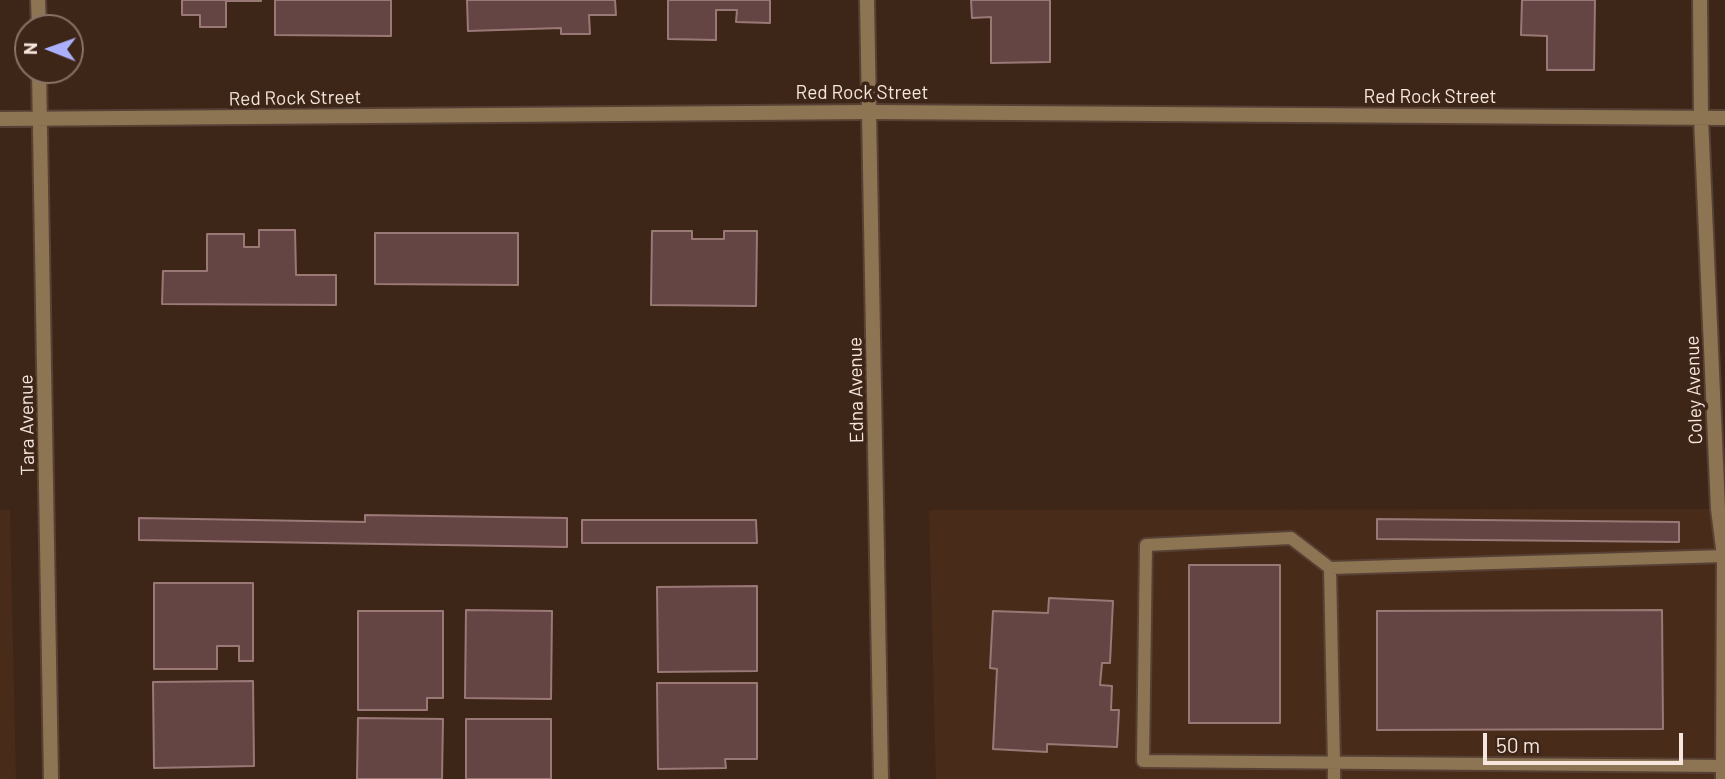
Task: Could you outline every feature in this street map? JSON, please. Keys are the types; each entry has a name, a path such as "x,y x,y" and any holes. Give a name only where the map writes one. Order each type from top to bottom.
{"street":[{"name":"Edna Avenue","path":"867,0 881,779"},
{"name":"Coley Avenue","path":"1700,0 1701,118 1718,509 1724,556 1723,772"},
{"name":"Tara Avenue","path":"39,84 51,779"},
{"name":"Red Rock Street","path":"0,119 870,111 1725,118"}],"lane":[{"path":"1723,772 1143,761 1146,545 1291,538 1331,568 1724,556"},
{"path":"1331,568 1334,779"}],"shaded area":[{"path":"1725,509 1725,779 936,779 929,510"},
{"path":"0,510 10,510 16,779 0,779"}],"building":[{"path":"182,0 261,1 226,1 226,27 200,27 200,15 182,15"},
{"path":"275,0 391,0 391,36 275,35"},
{"path":"467,0 615,0 616,15 589,15 590,34 561,34 561,28 468,31"},
{"path":"668,0 770,0 770,23 736,22 737,10 716,10 716,40 668,39"},
{"path":"971,0 1050,0 1050,62 991,63 991,17 972,18"},
{"path":"1522,0 1595,0 1594,70 1547,70 1547,36 1521,35"},
{"path":"259,230 295,230 296,275 336,275 336,305 162,304 163,271 207,271 207,234 244,234 244,247 259,247"},
{"path":"652,231 692,231 692,239 724,239 724,231 757,231 756,306 651,305"},
{"path":"375,233 518,233 518,285 375,284"},
{"path":"365,515 567,518 567,547 139,540 139,518 365,522"},
{"path":"1377,519 1679,522 1679,542 1377,539"},
{"path":"582,520 756,520 757,543 582,543"},
{"path":"1189,565 1280,565 1280,723 1189,723"},
{"path":"154,583 253,583 253,661 239,661 239,646 217,646 217,669 154,669"},
{"path":"757,586 757,671 658,672 657,587"},
{"path":"1049,598 1113,601 1110,663 1102,663 1100,685 1112,686 1111,710 1119,710 1117,747 1047,744 1047,752 993,749 997,669 990,668 993,611 1048,613"},
{"path":"466,610 552,611 551,699 465,698"},
{"path":"1662,610 1663,729 1377,730 1377,611"},
{"path":"358,611 443,611 443,698 427,698 427,710 358,710"},
{"path":"253,681 254,766 154,768 153,682"},
{"path":"657,683 757,683 757,759 725,759 726,768 658,769"},
{"path":"358,718 443,719 442,779 357,779"},
{"path":"466,719 551,719 551,779 466,779"}]}
